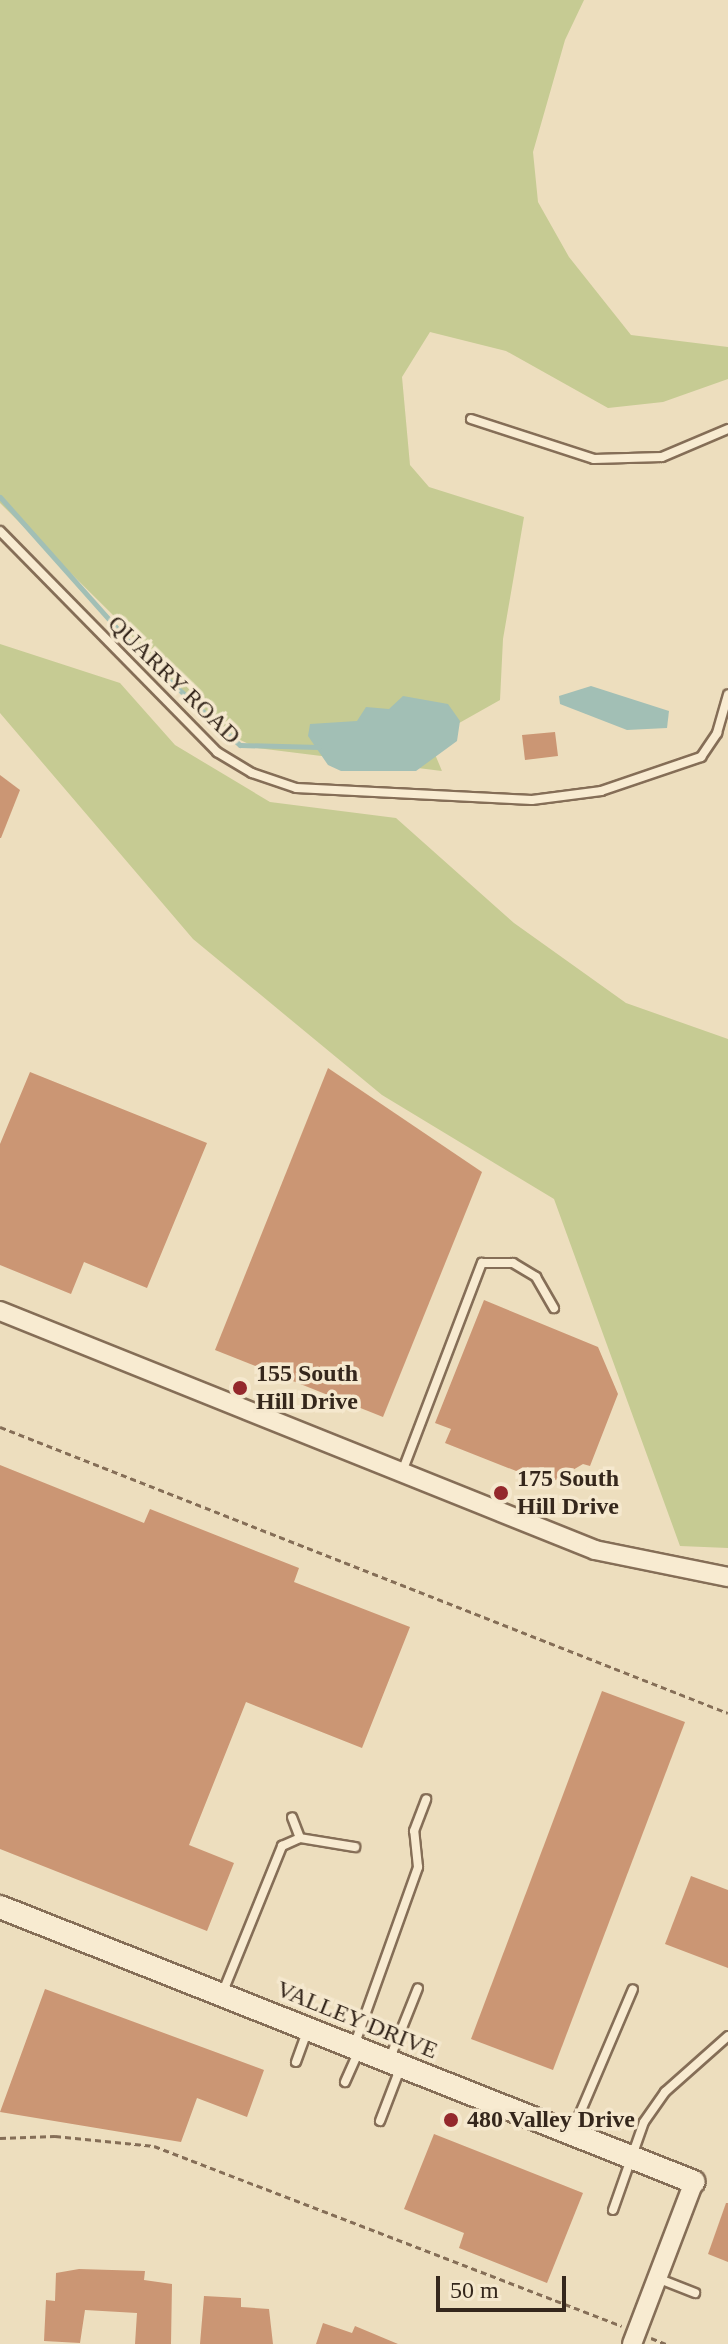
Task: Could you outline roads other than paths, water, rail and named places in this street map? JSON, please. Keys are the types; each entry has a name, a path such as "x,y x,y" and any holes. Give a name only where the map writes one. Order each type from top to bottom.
{"main road":[{"name":"VALLEY DRIVE","path":"0,1907 694,2182"}],"street":[{"path":"0,1311 613,1556 728,1577"},
{"path":"634,2338 694,2182"}],"lane":[{"path":"471,419 555,450 607,460 662,457 728,429"},
{"name":"QUARRY ROAD","path":"0,531 140,680 231,763 273,782 324,792 453,792 502,799 567,797 688,765 711,746 728,695"},
{"path":"402,1473 482,1263 513,1263 536,1277 554,1308"},
{"path":"345,2082 381,1978 379,1967 418,1867 414,1831 426,1799"},
{"path":"292,1817 300,1838"},
{"path":"221,1994 278,1854 300,1838 355,1847"},
{"path":"380,2121 418,1988"},
{"path":"571,2133 633,1989"},
{"path":"296,2062 308,2029"},
{"path":"613,2210 631,2157 665,2092 728,2036"},
{"path":"657,2278 695,2293"}],"water":[{"path":"591,686 669,711 667,728 627,730 560,704 559,696"},
{"path":"403,696 448,704 460,721 457,741 416,771 341,771 328,765 308,736 310,724 357,721 366,707 389,709"}],"waterway":[{"path":"0,497 138,652 240,745 319,747"}],"place":[{"name":"155 South Hill Drive","path":"240,1388"},
{"name":"175 South Hill Drive","path":"501,1493"},
{"name":"480 Valley Drive","path":"451,2120"}]}
